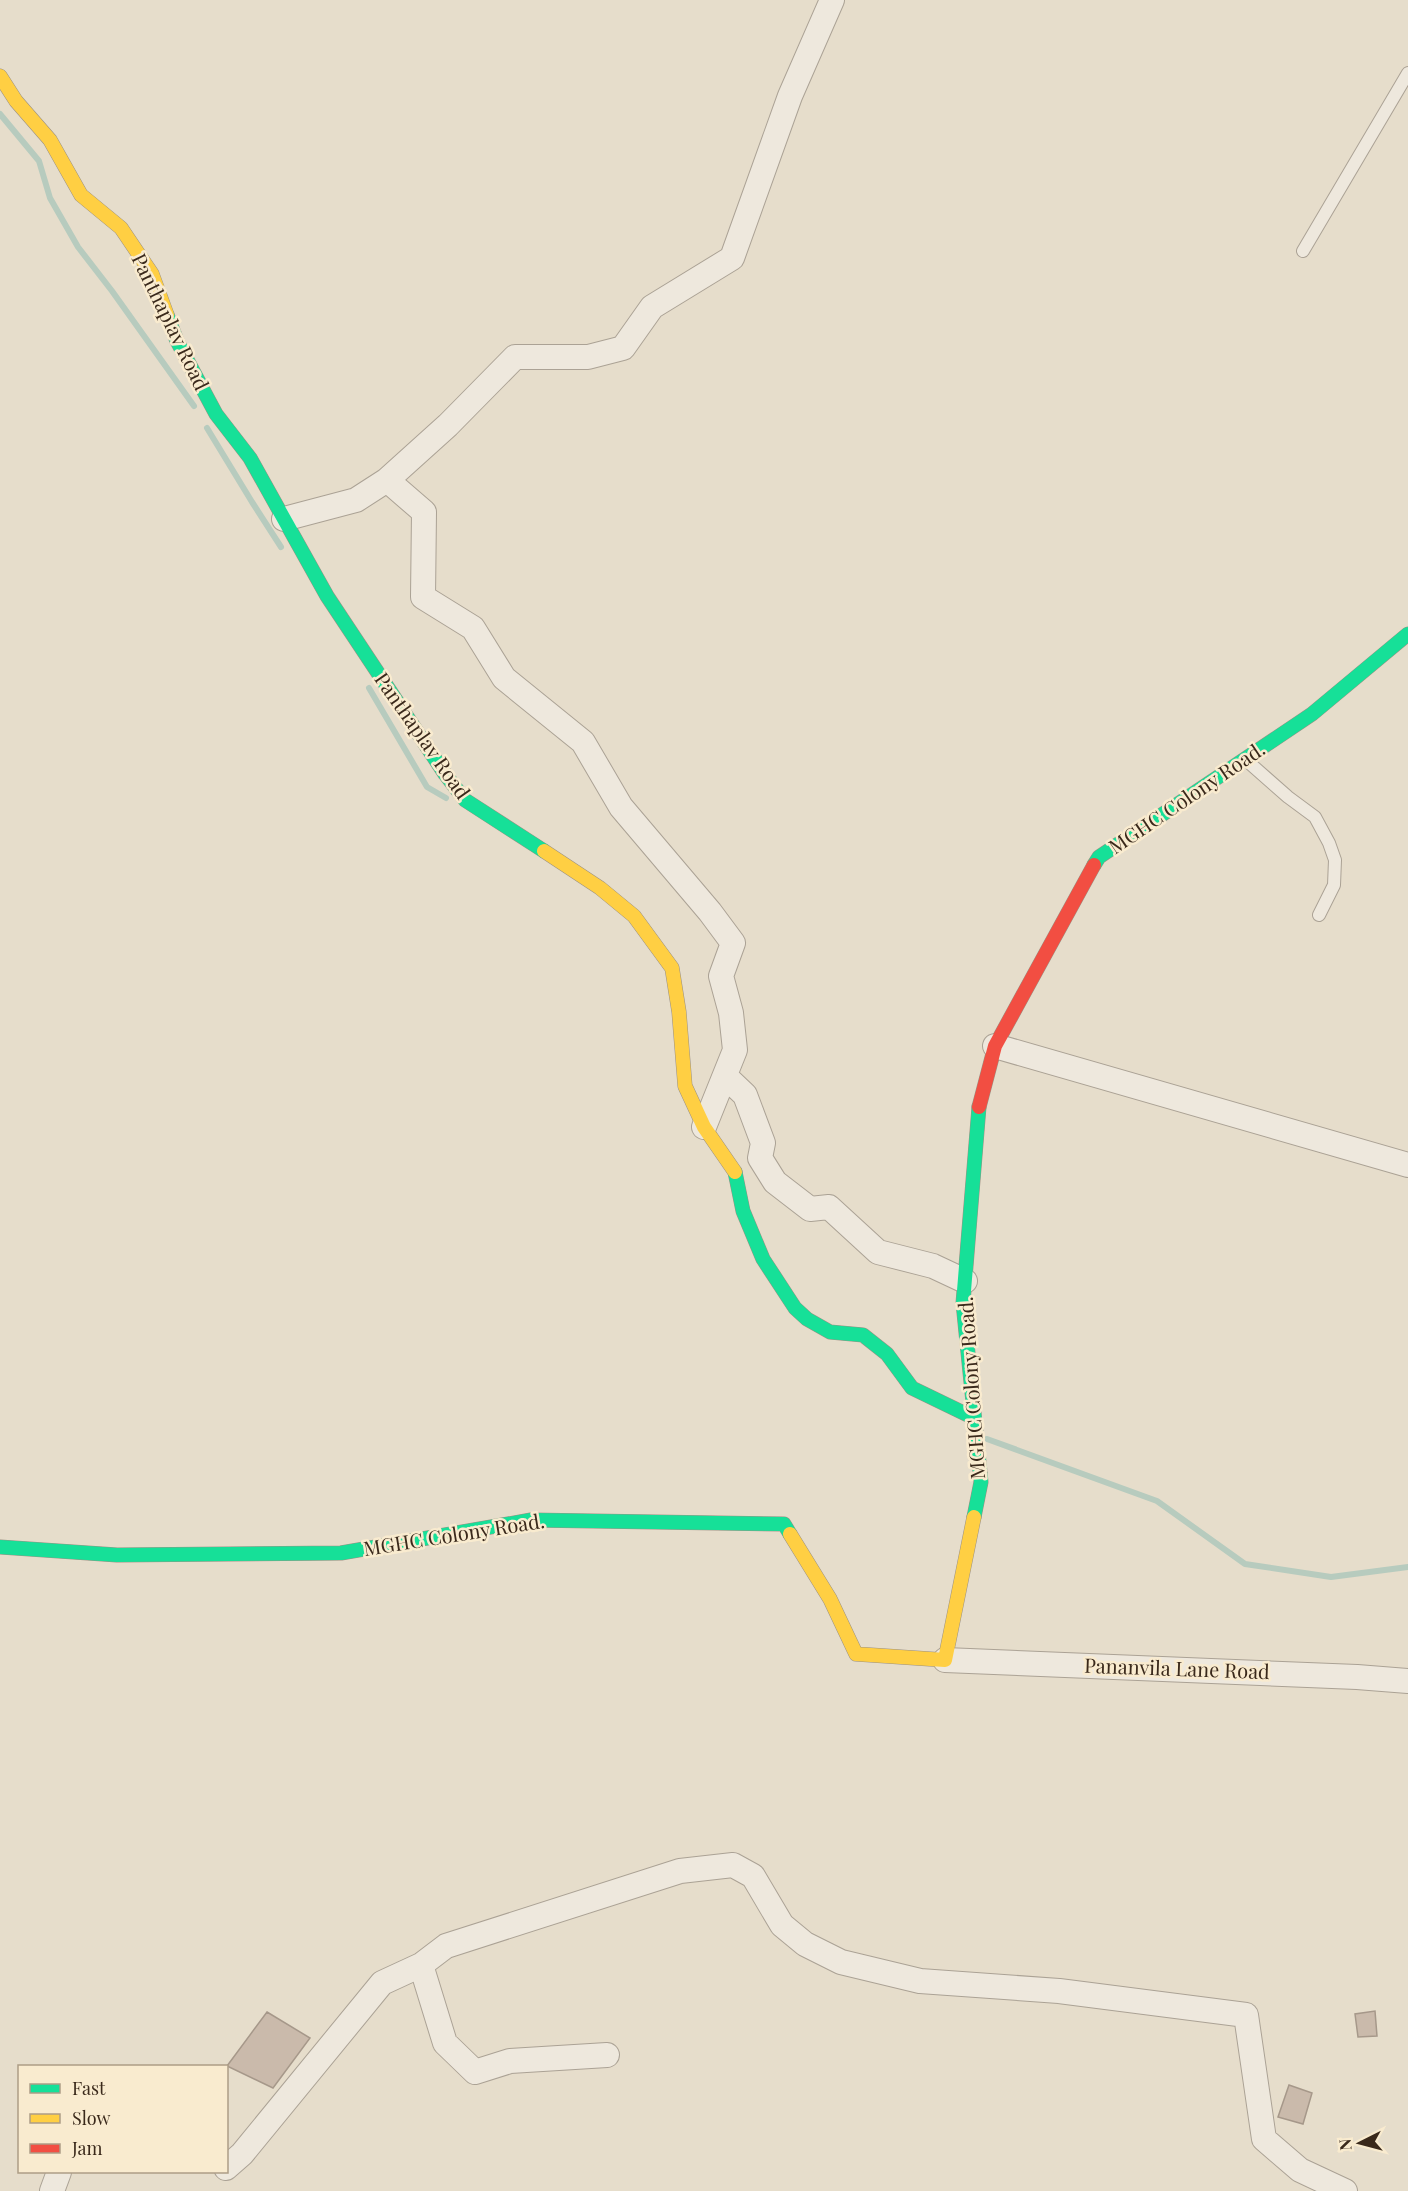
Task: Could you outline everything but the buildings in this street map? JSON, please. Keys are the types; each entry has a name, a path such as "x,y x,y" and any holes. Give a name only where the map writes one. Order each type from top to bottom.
{"street":[{"path":"284,519 356,500 387,480 448,425 515,357 588,357 623,348 651,307 732,258 790,96 832,0"},
{"name":"Panthaplav Road","path":"0,76 16,101 50,140 81,195 122,228 152,274 177,340 210,404 250,458 327,596 433,756 465,800 600,888 634,916 672,968 686,1086 704,1127 735,1172 743,1210 764,1259 795,1308 807,1319 831,1332 863,1335 887,1354 912,1388 975,1418"},
{"path":"387,480 424,512 423,597 473,628 504,678 582,742 621,807 710,912 733,944 721,976 731,1013 735,1050 704,1127"},
{"name":"MGHC Colony Road.","path":"0,1547 117,1555 341,1553 531,1520 784,1524 830,1599 856,1654 945,1660 981,1482 963,1303 979,1104 995,1046 1099,857 1312,714 1408,634"},
{"path":"995,1046 1408,1165"},
{"path":"725,1076 745,1095 763,1143 760,1158 775,1182 810,1209 829,1207 878,1252 933,1266 965,1281"},
{"name":"Pananvila Lane Road","path":"945,1660 1357,1677 1408,1682"},
{"path":"228,2166 242,2154 382,1983 421,1965 446,1946 668,1874 733,1865 753,1876 782,1925 805,1944 841,1962 920,1981 1059,1991 1246,2015 1264,2139 1300,2170 1345,2191"},
{"path":"421,1965 445,2043 475,2072 510,2061 608,2055"},
{"path":"52,2191 59,2173"}],"lane":[{"path":"1304,251 1408,73"},
{"path":"1245,759 1315,817 1329,843 1335,860 1334,885 1318,915"}],"waterway":[{"path":"0,114 39,161 50,198 78,247 194,406"},
{"path":"207,428 281,547"},
{"path":"369,688 427,787 446,798"},
{"path":"987,1439 1157,1501 1245,1564 1331,1577 1408,1567"}],"traffic: fast":[{"path":"167,315 177,341 216,414 250,458 327,596 445,774 465,800 544,851"},
{"path":"1094,865 1099,857 1312,714 1408,634"},
{"path":"974,1517 981,1482 963,1303 979,1107"},
{"path":"735,1172 743,1211 763,1259 795,1308 807,1319 830,1332 863,1335 887,1354 912,1388 974,1418"},
{"path":"0,1547 117,1555 341,1553 531,1520 784,1524 790,1534"}],"traffic: slow":[{"path":"0,76 16,101 50,140 81,195 121,228 152,274 167,315"},
{"path":"544,851 600,888 634,916 672,968 679,1012 685,1086 704,1127 735,1172"},
{"path":"790,1534 830,1599 856,1654 945,1660 974,1517"}],"traffic: jam":[{"path":"979,1107 995,1046 1094,865"}]}
